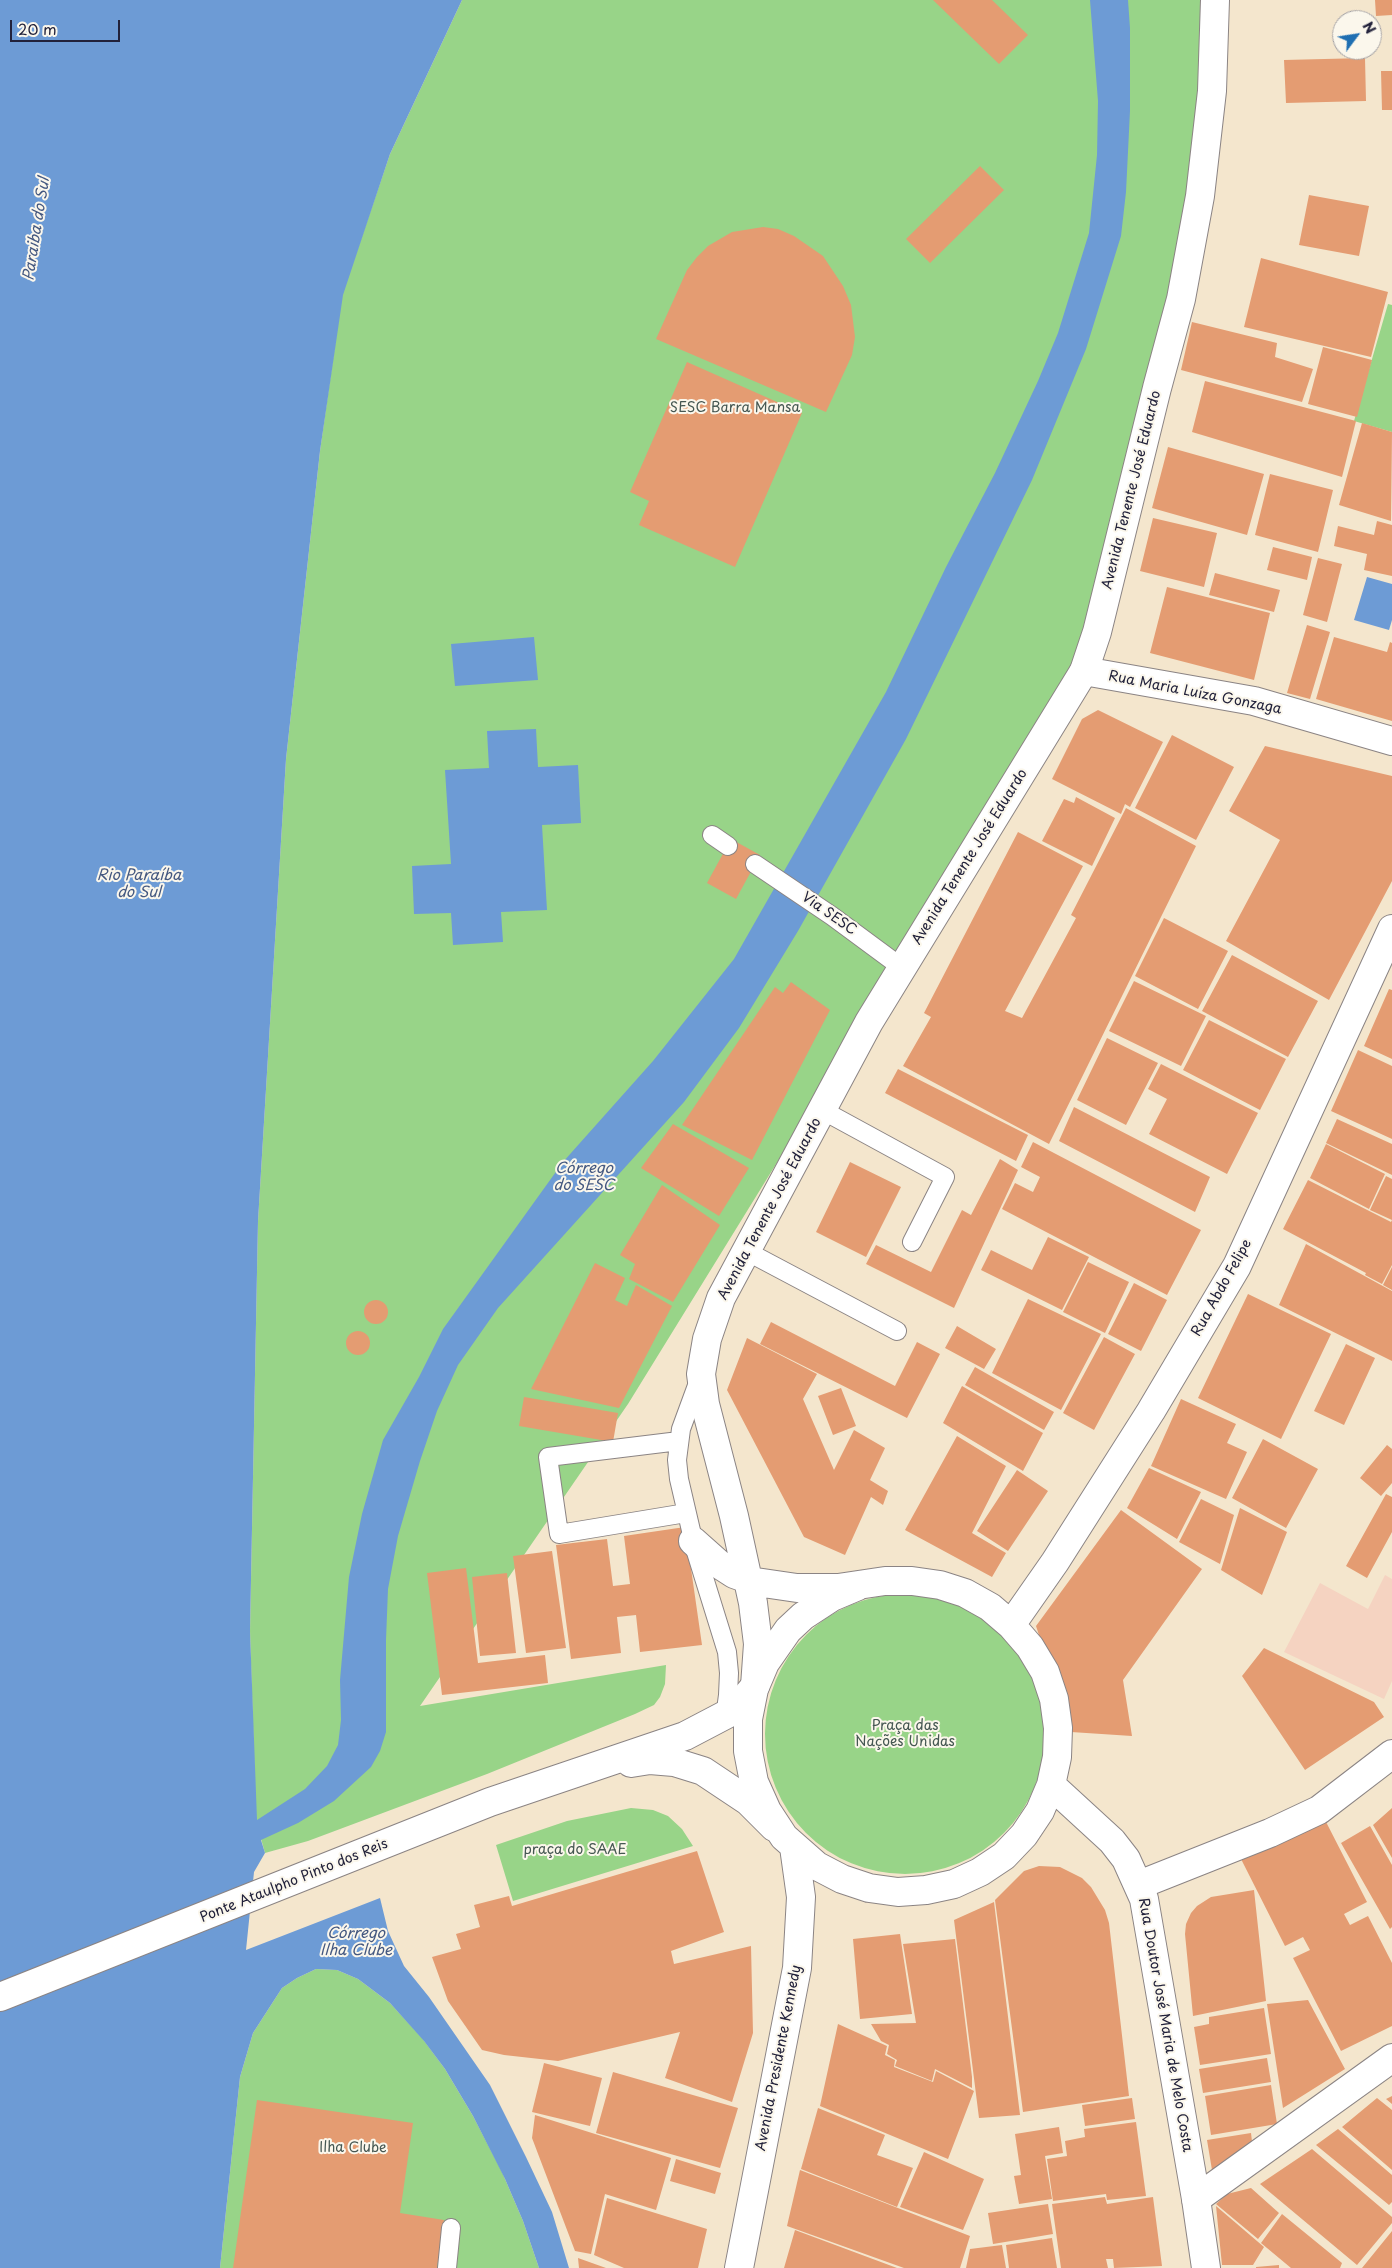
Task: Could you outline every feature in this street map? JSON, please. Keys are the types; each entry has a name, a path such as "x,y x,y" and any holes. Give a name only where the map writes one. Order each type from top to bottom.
{"main road":[{"name":"Avenida Tenente José Eduardo","path":"755,1686 758,1644 748,1580 734,1516 705,1404 701,1374 707,1339 721,1298 869,1022 1084,671 1097,632 1157,388 1181,299 1200,196 1212,92 1215,0"},
{"name":"Rua Maria Luíza Gonzaga","path":"1084,671 1254,702 1392,741"},
{"name":"Rua Abdo Felipe","path":"1011,1624 1055,1562 1146,1420 1237,1266 1392,929"},
{"path":"590,1767 650,1760 674,1762 703,1771 748,1801 789,1842 817,1866 842,1880 869,1888 898,1892 926,1890 954,1884 980,1872 1004,1856 1040,1811 1051,1785 1058,1747 1058,1728 1054,1699 1044,1672 1035,1655 1011,1624 990,1607 940,1584 912,1580 885,1581 858,1586 796,1588 748,1580 720,1565 693,1541"},
{"path":"789,1842 764,1804 754,1782 748,1751 748,1720 755,1686 765,1663 788,1630 820,1603 858,1586"},
{"path":"590,1767 686,1736 722,1717 738,1706 755,1686"},
{"path":"1139,1885 1270,1833 1319,1810 1392,1754"},
{"name":"Ponte Ataulpho Pinto dos Reis","path":"0,1997 490,1802 590,1767"},
{"name":"Rua Doutor José Maria de Melo Costa","path":"1051,1785 1112,1841 1126,1859 1139,1885 1148,1920 1206,2268"},
{"name":"Avenida Presidente Kennedy","path":"740,2268 796,1968 802,1897 789,1842"},
{"path":"1196,2199 1392,2058"}],"lane":[{"path":"712,835 728,846"},
{"name":"Via SESC","path":"755,864 832,916 901,967"},
{"path":"822,1110 945,1177 912,1242"},
{"path":"746,1251 897,1331"},
{"path":"701,1374 681,1429 677,1460 679,1479 693,1541 727,1652 729,1673 728,1695 726,1710 722,1717"},
{"path":"678,1441 548,1457 559,1534 686,1513"},
{"path":"448,2268 451,2228"}],"shaded area":[{"path":"1385,1575 1392,1579 1392,1681 1384,1699 1284,1652 1320,1583 1368,1609"}],"green space":[{"name":"SESC Barra Mansa","path":"462,0 1214,0 1199,195 1082,668 628,1404 420,1706 666,1665 665,1684 660,1697 654,1705 635,1714 487,1774 308,1841 265,1853 256,1821 250,1631 258,1221 286,759 320,451 342,295 390,154"},
{"path":"1388,304 1392,305 1392,432 1354,421"},
{"name":"Praça das Nações Unidas","path":"891,1594 919,1594 959,1604 971,1610 994,1625 1014,1645 1035,1680 1043,1707 1045,1734 1043,1761 1035,1788 1014,1823 994,1843 971,1858 946,1868 919,1874 891,1874 851,1864 839,1858 816,1843 796,1823 781,1800 771,1775 765,1748 765,1720 775,1680 781,1668 796,1645 816,1625 839,1610 864,1600"},
{"name":"praça do SAAE","path":"631,1808 653,1810 668,1816 682,1829 693,1846 513,1901 496,1845 567,1821"},
{"name":"Ilha Clube","path":"316,1969 337,1970 358,1979 390,2003 422,2038 445,2069 473,2116 502,2172 523,2221 539,2268 220,2268 240,2077 253,2033 282,1988"}],"water":[{"path":"0,0 462,0 390,154 343,295 320,451 286,759 258,1221 250,1631 257,1820 305,1789 327,1766 338,1745 341,1720 340,1680 349,1577 362,1514 383,1440 419,1377 443,1329 563,1162 653,1061 734,959 886,692 946,567 995,473 1058,333 1089,233 1097,155 1098,101 1090,0 1128,0 1130,111 1126,192 1121,236 1086,349 1032,480 906,739 798,931 739,1028 684,1102 498,1308 458,1365 437,1411 398,1536 388,1589 386,1732 380,1751 371,1767 334,1801 298,1823 261,1840 265,1853 254,1872 246,1950 380,1898 388,1931 404,1966 429,1997 490,2085 552,2212 569,2268 539,2268 523,2221 505,2179 473,2116 445,2069 424,2041 390,2003 358,1979 337,1970 316,1969 282,1988 253,2033 240,2077 220,2268 0,2268"},
{"path":"1367,577 1392,584 1392,620 1389,630 1354,620"},
{"path":"534,637 538,680 455,686 451,644"},
{"path":"536,729 538,767 578,765 581,823 542,825 547,910 501,912 503,942 453,945 451,913 414,914 412,866 451,864 445,770 489,768 487,731"}],"building":[{"path":"933,0 992,0 1028,35 999,64"},
{"path":"1375,0 1392,0 1392,15 1382,16 1382,10 1376,10"},
{"path":"1284,60 1365,60 1366,101 1286,103"},
{"path":"1381,71 1392,71 1392,110 1382,110"},
{"path":"980,166 1004,190 930,263 906,239"},
{"path":"1309,195 1369,206 1359,256 1299,245"},
{"path":"763,227 778,229 794,236 823,256 843,286 851,305 855,337 852,355 826,412 656,339 687,270 697,257 708,246 732,232"},
{"path":"1261,258 1388,292 1371,357 1244,327"},
{"path":"1192,322 1277,343 1275,357 1313,369 1302,402 1181,370"},
{"path":"1323,347 1372,360 1357,417 1308,404"},
{"path":"687,362 802,413 735,567 639,525 649,501 630,492"},
{"path":"1205,381 1356,421 1342,477 1192,432"},
{"path":"1362,423 1392,432 1391,521 1339,505"},
{"path":"1168,447 1264,474 1247,535 1152,508"},
{"path":"1270,474 1333,490 1318,552 1255,535"},
{"path":"1153,518 1217,533 1204,587 1140,571"},
{"path":"1377,521 1392,525 1392,576 1364,570 1367,554 1334,546 1338,526 1374,535"},
{"path":"1273,547 1312,557 1307,580 1267,570"},
{"path":"1318,558 1342,564 1327,622 1303,615"},
{"path":"1215,573 1280,590 1274,612 1209,595"},
{"path":"1167,587 1270,613 1254,680 1150,653"},
{"path":"1307,625 1330,632 1310,699 1287,693"},
{"path":"1334,637 1387,652 1390,642 1392,643 1392,721 1316,699"},
{"path":"1098,710 1163,742 1130,807 1125,804 1121,814 1052,779 1082,719"},
{"path":"1172,735 1234,767 1196,840 1135,808"},
{"path":"1265,746 1392,776 1392,881 1329,1000 1226,941 1280,840 1229,811"},
{"path":"1076,797 1115,818 1092,866 1042,841 1064,799 1074,803"},
{"path":"1126,808 1196,846 1049,1144 903,1066 931,1017 924,1013 1018,832 1083,866 1005,1011 1022,1018 1076,918 1071,915"},
{"path":"731,839 760,855 736,899 707,883"},
{"path":"1164,918 1228,951 1198,1009 1135,976"},
{"path":"1232,955 1318,1001 1288,1057 1202,1011"},
{"path":"1134,981 1206,1016 1181,1066 1109,1031"},
{"path":"791,982 830,1010 752,1160 682,1125 775,987 783,993"},
{"path":"1389,989 1392,990 1392,1059 1364,1046"},
{"path":"1209,1020 1286,1059 1260,1110 1183,1070"},
{"path":"1107,1038 1158,1063 1126,1125 1077,1100"},
{"path":"1358,1050 1392,1066 1392,1139 1331,1111"},
{"path":"1161,1064 1258,1113 1227,1174 1149,1134 1167,1099 1148,1089"},
{"path":"898,1069 1028,1135 1016,1161 885,1093"},
{"path":"1074,1107 1210,1177 1195,1212 1059,1141"},
{"path":"1337,1119 1392,1144 1392,1175 1326,1143"},
{"path":"673,1124 749,1168 719,1216 641,1168"},
{"path":"1033,1142 1201,1230 1167,1295 1002,1209 1015,1183 1033,1192 1040,1177 1021,1167"},
{"path":"1326,1144 1385,1174 1369,1209 1310,1178"},
{"path":"1000,1159 1018,1170 954,1308 866,1264 876,1245 931,1272 962,1210 971,1215"},
{"path":"850,1162 901,1187 866,1257 816,1232"},
{"path":"1386,1176 1392,1179 1392,1220 1370,1210"},
{"path":"1308,1180 1391,1222 1392,1220 1392,1265 1382,1284 1365,1275 1366,1273 1283,1229"},
{"path":"662,1185 720,1225 673,1302 629,1279 635,1264 620,1255"},
{"path":"1048,1237 1089,1257 1062,1310 981,1270 991,1250 1032,1270"},
{"path":"1306,1244 1392,1291 1392,1361 1279,1305"},
{"path":"1088,1262 1129,1282 1105,1333 1063,1312"},
{"path":"595,1263 625,1278 615,1300 627,1306 636,1285 672,1306 619,1408 531,1389"},
{"path":"1392,1267 1392,1290 1383,1285"},
{"path":"1134,1283 1167,1300 1141,1351 1108,1334"},
{"path":"1248,1294 1331,1334 1281,1439 1198,1398"},
{"path":"1028,1299 1101,1334 1061,1410 992,1373"},
{"path":"376,1300 385,1303 388,1312 385,1321 376,1324 367,1321 364,1312 367,1303"},
{"path":"771,1322 895,1386 917,1342 940,1354 907,1418 760,1344"},
{"path":"957,1326 996,1349 984,1369 945,1348"},
{"path":"358,1331 367,1334 370,1343 367,1352 358,1355 349,1352 346,1343 349,1334"},
{"path":"1104,1337 1135,1354 1094,1430 1063,1413"},
{"path":"747,1338 817,1374 803,1399 834,1470 854,1430 885,1448 870,1480 888,1491 883,1505 871,1497 845,1555 804,1537 727,1390"},
{"path":"1346,1344 1375,1358 1344,1425 1314,1411"},
{"path":"975,1367 1054,1412 1044,1430 965,1385"},
{"path":"962,1386 1043,1433 1023,1471 943,1423"},
{"path":"841,1388 856,1426 833,1435 818,1396"},
{"path":"524,1397 618,1413 613,1442 519,1426"},
{"path":"1181,1399 1236,1424 1227,1443 1247,1452 1226,1499 1151,1466"},
{"path":"957,1436 1006,1466 972,1533 1006,1553 992,1577 905,1530"},
{"path":"1263,1439 1318,1469 1286,1528 1232,1498"},
{"path":"1387,1445 1392,1449 1392,1483 1381,1496 1360,1478"},
{"path":"1149,1468 1201,1492 1177,1539 1127,1508"},
{"path":"1017,1470 1048,1491 1008,1551 977,1531"},
{"path":"1386,1494 1392,1497 1392,1532 1367,1578 1346,1566"},
{"path":"1201,1499 1234,1515 1220,1564 1179,1542"},
{"path":"1240,1508 1287,1532 1262,1595 1221,1570"},
{"path":"1121,1510 1202,1569 1123,1680 1132,1736 1071,1732 1036,1626"},
{"path":"685,1527 702,1645 640,1652 636,1615 617,1617 621,1653 571,1659 556,1545 607,1539 613,1586 630,1584 624,1536"},
{"path":"552,1551 566,1648 526,1653 513,1556"},
{"path":"466,1568 478,1663 545,1655 548,1683 442,1695 427,1573"},
{"path":"507,1573 516,1653 480,1656 472,1577"},
{"path":"1264,1648 1374,1702 1384,1717 1305,1770 1242,1676"},
{"path":"1392,1808 1392,1858 1373,1825"},
{"path":"1324,1818 1367,1902 1344,1914 1350,1925 1368,1916 1392,1963 1392,2026 1341,2051 1293,1958 1310,1950 1303,1937 1285,1946 1241,1859"},
{"path":"1370,1826 1392,1865 1392,1927 1390,1929 1341,1843"},
{"path":"697,1851 724,1932 671,1951 674,1964 751,1946 753,2033 732,2102 665,2078 680,2032 558,2061 504,2055 482,2050 448,2001 432,1957 461,1949 456,1934 480,1927 474,1905 509,1896 512,1906"},
{"path":"1039,1866 1060,1867 1082,1878 1091,1887 1105,1910 1109,1923 1129,2096 1023,2112 995,1900 1024,1871"},
{"path":"1254,1890 1266,2001 1193,2016 1185,1934 1186,1924 1191,1913 1197,1906 1211,1897"},
{"path":"994,1902 1020,2115 979,2118 954,1920"},
{"path":"900,1934 912,2014 860,2019 853,1939"},
{"path":"955,1939 972,2088 935,2069 932,2081 895,2066 897,2060 887,2054 889,2045 881,2041 871,2024 916,2023 903,1944"},
{"path":"1308,2000 1345,2069 1283,2108 1267,2004"},
{"path":"1264,2008 1271,2054 1200,2065 1194,2027 1209,2024 1209,2017"},
{"path":"838,2024 887,2046 885,2055 895,2060 894,2067 933,2082 936,2071 974,2091 948,2159 820,2106"},
{"path":"1267,2058 1271,2082 1203,2093 1199,2069"},
{"path":"544,2063 602,2078 590,2126 532,2112"},
{"path":"613,2072 738,2108 720,2168 596,2133"},
{"path":"1271,2085 1277,2124 1211,2135 1205,2096"},
{"path":"1392,2096 1392,2104 1386,2099"},
{"path":"1132,2098 1135,2119 1085,2126 1082,2105"},
{"path":"1377,2098 1392,2110 1392,2170 1342,2127"},
{"path":"257,2100 413,2123 400,2213 444,2220 437,2268 233,2268"},
{"path":"818,2108 885,2135 877,2155 913,2168 897,2207 801,2169"},
{"path":"535,2115 671,2158 656,2210 605,2194 591,2254 575,2251 532,2138"},
{"path":"1136,2122 1146,2196 1107,2200 1106,2194 1053,2201 1047,2159 1067,2156 1065,2141 1085,2137 1084,2129"},
{"path":"1059,2127 1063,2153 1045,2156 1052,2199 1019,2204 1014,2176 1021,2175 1015,2134"},
{"path":"1338,2129 1392,2175 1392,2202 1389,2205 1316,2145"},
{"path":"1251,2133 1253,2150 1213,2176 1207,2140"},
{"path":"1312,2149 1392,2217 1392,2223 1357,2265 1260,2184"},
{"path":"924,2152 984,2179 963,2230 900,2207"},
{"path":"676,2159 721,2173 715,2194 670,2181"},
{"path":"800,2170 970,2236 960,2268 904,2268 787,2226"},
{"path":"1251,2188 1279,2213 1258,2239 1216,2204 1227,2194"},
{"path":"1105,2197 1107,2204 1153,2197 1162,2266 1114,2268 1113,2259 1106,2259 1108,2268 1061,2268 1052,2204"},
{"path":"607,2198 707,2229 698,2268 624,2268 594,2255"},
{"path":"1048,2204 1053,2234 993,2244 988,2213"},
{"path":"1216,2206 1264,2247 1253,2265 1222,2265"},
{"path":"1282,2214 1342,2263 1340,2268 1291,2268 1261,2243"},
{"path":"795,2230 897,2268 784,2268"},
{"path":"1392,2231 1392,2268 1362,2268"},
{"path":"1052,2238 1057,2268 1009,2268 1006,2245"},
{"path":"1002,2245 1006,2268 966,2268 970,2249"},
{"path":"578,2258 606,2268 579,2268"},
{"path":"1279,2265 1279,2268 1256,2268 1256,2267"}],"water label":[{"name":"Paraiba do Sul","path":"37,229"},
{"name":"Rio Paraíba do Sul","path":"139,884"},
{"name":"Córrego do SESC","path":"584,1178"},
{"name":"Córrego Ilha Clube","path":"356,1942"}]}
